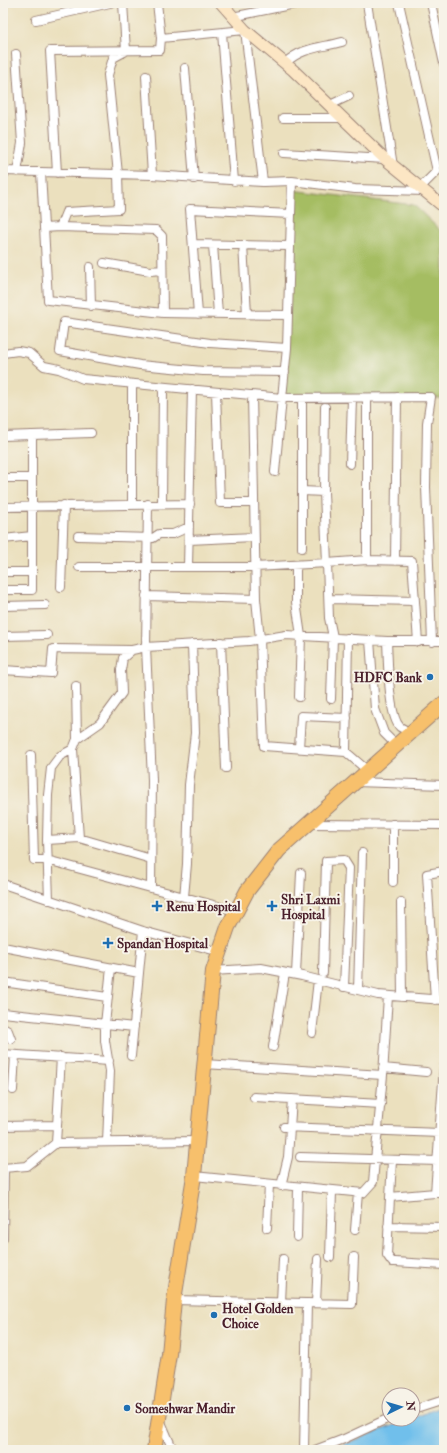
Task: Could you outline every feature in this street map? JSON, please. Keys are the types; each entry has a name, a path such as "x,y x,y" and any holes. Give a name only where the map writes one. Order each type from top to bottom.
{"highway":[{"path":"154,1450 160,1419 174,1300 194,1176 213,971 228,926 247,891 279,850 444,703"}],"street":[{"path":"36,20 110,3"},
{"path":"123,3 126,51"},
{"path":"57,173 50,51 160,50 161,38 157,3"},
{"path":"221,3 245,30 285,63 389,162 444,207"},
{"path":"232,17 300,3"},
{"path":"367,3 389,162"},
{"path":"399,3 437,171 423,189"},
{"path":"431,3 444,64"},
{"path":"161,38 245,30"},
{"path":"245,30 264,182"},
{"path":"222,33 234,181"},
{"path":"285,63 295,54 304,50 342,42"},
{"path":"60,227 66,212 119,209 118,174 108,75 113,58 126,51"},
{"path":"16,54 22,143 17,172"},
{"path":"185,68 194,179"},
{"path":"146,76 152,175"},
{"path":"330,105 349,96"},
{"path":"283,118 342,118"},
{"path":"284,153 389,162"},
{"path":"3,172 152,175 234,181 292,181 355,189 423,189"},
{"path":"41,172 48,300 163,313 288,315"},
{"path":"275,472 287,348 292,181"},
{"path":"198,314 190,209 291,214"},
{"path":"44,228 60,227 156,230 162,236 163,313"},
{"path":"193,244 290,246"},
{"path":"213,244 218,314"},
{"path":"243,245 247,314"},
{"path":"104,263 150,271 162,270"},
{"path":"90,267 91,306"},
{"path":"285,372 203,371 140,365 60,351 64,322 210,343 287,348"},
{"path":"3,353 18,351 29,353 44,366 59,369 83,379 282,398 431,397 427,423 426,487 432,642"},
{"path":"132,384 132,504"},
{"path":"162,504 163,387"},
{"path":"188,567 192,390"},
{"path":"216,392 220,504 254,503"},
{"path":"252,395 256,599 260,639 264,746 346,752 368,771"},
{"path":"395,561 397,397"},
{"path":"302,398 302,548"},
{"path":"350,464 352,398"},
{"path":"367,560 368,398"},
{"path":"325,407 324,492 329,618 333,637 331,699"},
{"path":"3,436 91,433"},
{"path":"3,590 32,590 32,435"},
{"path":"3,478 31,478"},
{"path":"302,491 324,492"},
{"path":"148,504 146,647 152,780 151,888"},
{"path":"3,507 32,505 190,504"},
{"path":"61,587 64,505"},
{"path":"78,536 153,538 159,534 173,534 189,527"},
{"path":"3,539 32,536"},
{"path":"189,540 254,537"},
{"path":"79,567 255,567 367,560 412,561 418,642"},
{"path":"296,565 296,602 301,636 299,697"},
{"path":"3,572 32,572"},
{"path":"146,596 256,599"},
{"path":"329,599 415,601"},
{"path":"3,606 45,605"},
{"path":"3,636 47,635"},
{"path":"3,670 51,673 52,649 132,650 146,647 260,639 286,635 387,641 444,641"},
{"path":"346,752 348,638"},
{"path":"370,640 375,709 384,733 396,746"},
{"path":"387,641 390,695 395,720 400,727 411,732"},
{"path":"221,642 226,768"},
{"path":"184,897 187,864 189,785 195,733 192,644"},
{"path":"77,738 100,724 122,693 121,670 123,658 132,650"},
{"path":"76,686 77,738 74,749 79,838"},
{"path":"299,748 301,716 347,718"},
{"path":"49,900 47,840 48,795 51,768 60,756 74,749"},
{"path":"31,755 34,860 47,860 236,911"},
{"path":"356,782 444,784"},
{"path":"309,824 444,824"},
{"path":"393,824 393,882"},
{"path":"47,840 79,838 151,859"},
{"path":"358,990 362,853"},
{"path":"312,1033 321,977 326,861 344,860 349,868 344,987"},
{"path":"213,971 261,968 321,977 344,987 388,996 440,1000 427,874 444,871"},
{"path":"296,974 301,872"},
{"path":"3,884 142,931 220,952"},
{"path":"401,902 402,997"},
{"path":"130,1056 134,1027 142,931"},
{"path":"3,946 139,973"},
{"path":"107,1142 110,1072 105,1041 105,1024 111,968"},
{"path":"273,1047 285,972"},
{"path":"3,982 107,997"},
{"path":"194,1176 363,1194 373,1182 374,1159 381,1104 388,996"},
{"path":"3,1013 134,1027"},
{"path":"3,1028 8,1031 11,1039"},
{"path":"3,1054 109,1061"},
{"path":"12,1090 14,1055"},
{"path":"56,1143 61,1057"},
{"path":"204,1064 426,1072"},
{"path":"435,1193 442,1116 444,1067"},
{"path":"254,1097 381,1104"},
{"path":"282,1186 288,1157 287,1127 292,1099"},
{"path":"3,1126 57,1125"},
{"path":"287,1127 440,1133"},
{"path":"3,1238 3,1168 27,1166 56,1143 197,1141"},
{"path":"300,1157 438,1161"},
{"path":"392,1160 387,1255 392,1262 444,1265"},
{"path":"268,1228 269,1184"},
{"path":"297,1237 298,1187"},
{"path":"330,1257 332,1191"},
{"path":"355,1230 358,1193"},
{"path":"390,1197 444,1193"},
{"path":"388,1226 444,1227"},
{"path":"174,1300 352,1304 354,1257"},
{"path":"281,1302 284,1259"},
{"path":"316,1303 318,1259"},
{"path":"304,1450 307,1303"},
{"path":"421,1407 444,1400"},
{"path":"146,1450 160,1419"},
{"path":"160,1419 173,1450"},
{"path":"315,1450 344,1439 381,1422"}],"green space":[{"path":"292,190 414,205 444,234 444,398 282,398"}],"water":[{"path":"444,1406 444,1450 329,1450 389,1427 421,1427 421,1415"}],"place":[{"name":"HDFC Bank","path":"430,677"},
{"name":"Renu Hospital","path":"157,906"},
{"name":"Shri Laxmi Hospital","path":"272,906"},
{"name":"Spandan Hospital","path":"108,943"},
{"name":"Hotel Golden Choice","path":"214,1315"},
{"name":"Someshwar Mandir","path":"127,1408"}]}
